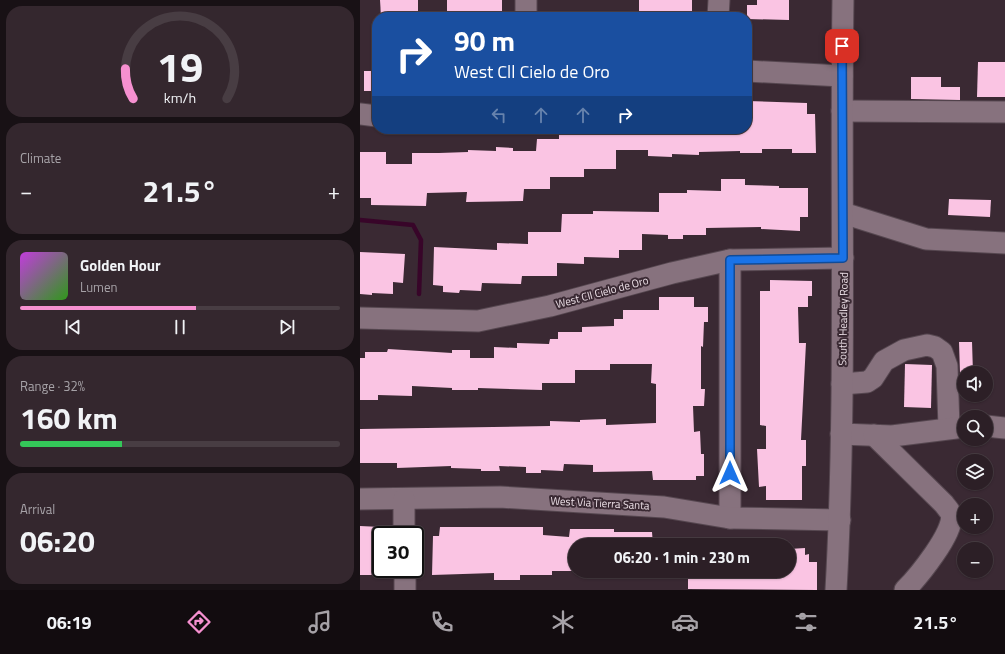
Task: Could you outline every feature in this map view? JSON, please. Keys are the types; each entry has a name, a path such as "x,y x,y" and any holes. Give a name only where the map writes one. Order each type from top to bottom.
{"street":[{"path":"526,0 526,12"},
{"path":"718,12 719,0"},
{"name":"South Headley Road","path":"836,590 840,520 842,384 843,0"},
{"path":"752,71 842,76"},
{"path":"842,111 1005,112"},
{"path":"360,114 372,115"},
{"path":"843,213 926,239 1005,243"},
{"name":"West Cll Cielo de Oro","path":"360,318 478,321 550,306 672,273 730,260 843,258"},
{"path":"730,260 730,518"},
{"path":"841,434 892,436 957,427 947,366 942,352 935,347 926,345 904,350 884,362 873,378 868,382 842,384"},
{"path":"993,427 1005,428"},
{"path":"874,435 944,504 951,514 950,528 938,548 905,590"},
{"name":"West Via Tierra Santa","path":"360,500 500,497 664,507 730,518 840,520"},
{"path":"404,499 404,526"},
{"path":"405,578 405,590"}],"building":[{"path":"380,0 418,0 418,12 381,12"},
{"path":"447,0 502,0 502,12 447,12"},
{"path":"639,0 692,0 692,12 639,12"},
{"path":"757,0 789,0 789,20 752,19 752,12 747,12 747,5 757,5"},
{"path":"978,62 1005,62 1005,97 977,97"},
{"path":"364,71 372,71 372,91 364,91"},
{"path":"911,77 941,77 941,87 960,87 960,100 911,99"},
{"path":"752,101 807,103 807,114 815,114 816,153 792,153 792,149 762,149 762,153 740,153 740,151 699,152 699,155 672,154 672,157 648,156 648,150 616,150 616,169 584,169 584,177 550,177 550,189 524,189 523,201 466,202 467,192 427,193 426,206 371,205 371,198 360,198 360,152 386,152 386,164 412,164 412,153 468,152 468,150 496,151 496,147 513,148 513,151 536,151 537,139 559,139 559,134 752,134"},
{"path":"721,179 745,179 745,185 779,186 779,188 808,188 808,217 800,217 800,231 761,229 761,227 706,228 706,235 683,235 683,239 668,239 668,235 642,234 642,250 619,250 619,258 584,257 584,264 557,263 557,276 522,276 521,284 482,283 481,291 460,290 459,293 443,292 443,286 433,285 434,247 497,250 497,243 528,244 528,232 561,232 562,214 593,214 593,211 659,212 659,193 687,193 687,190 721,191"},
{"path":"949,199 991,200 990,217 948,215"},
{"path":"360,252 405,254 403,283 393,282 393,294 360,294"},
{"path":"770,280 812,281 812,296 808,296 808,307 798,307 799,343 806,343 801,440 806,440 806,466 802,466 802,500 766,500 766,486 759,487 757,449 766,449 766,426 760,425 760,291 770,291"},
{"path":"659,297 694,297 694,307 708,307 708,322 704,322 703,347 701,346 701,389 705,389 704,406 693,406 694,432 700,431 701,454 704,454 704,476 696,476 696,480 653,480 652,471 593,472 593,465 564,464 563,471 541,470 541,473 526,473 526,467 499,466 500,471 481,471 481,469 451,468 451,466 397,468 397,463 360,463 360,429 550,426 550,421 580,422 580,420 606,419 606,425 656,423 656,384 651,383 652,364 610,364 610,370 575,370 575,383 542,383 542,390 478,388 478,390 452,390 452,388 412,386 412,396 378,395 378,400 360,400 360,358 365,358 365,352 387,352 388,349 452,353 452,350 470,350 470,358 494,358 494,347 517,348 517,343 549,344 550,339 558,339 558,332 582,332 582,327 614,326 614,319 623,319 623,310 659,310"},
{"path":"959,342 972,342 973,366 960,366"},
{"path":"905,364 932,365 931,408 904,407"},
{"path":"360,526 372,527 372,575 360,575"},
{"path":"440,527 543,527 543,535 569,537 570,529 614,529 614,532 652,532 652,538 568,538 568,571 552,571 552,575 520,575 520,580 494,580 494,573 432,575 433,536 439,536"},
{"path":"805,548 805,555 809,554 809,562 817,562 817,590 688,589 688,578 796,578 796,549"}],"waterway":[{"path":"360,220 413,225 421,240 419,294"}],"route":[{"path":"730,473 730,260 843,258 842,46"}]}
